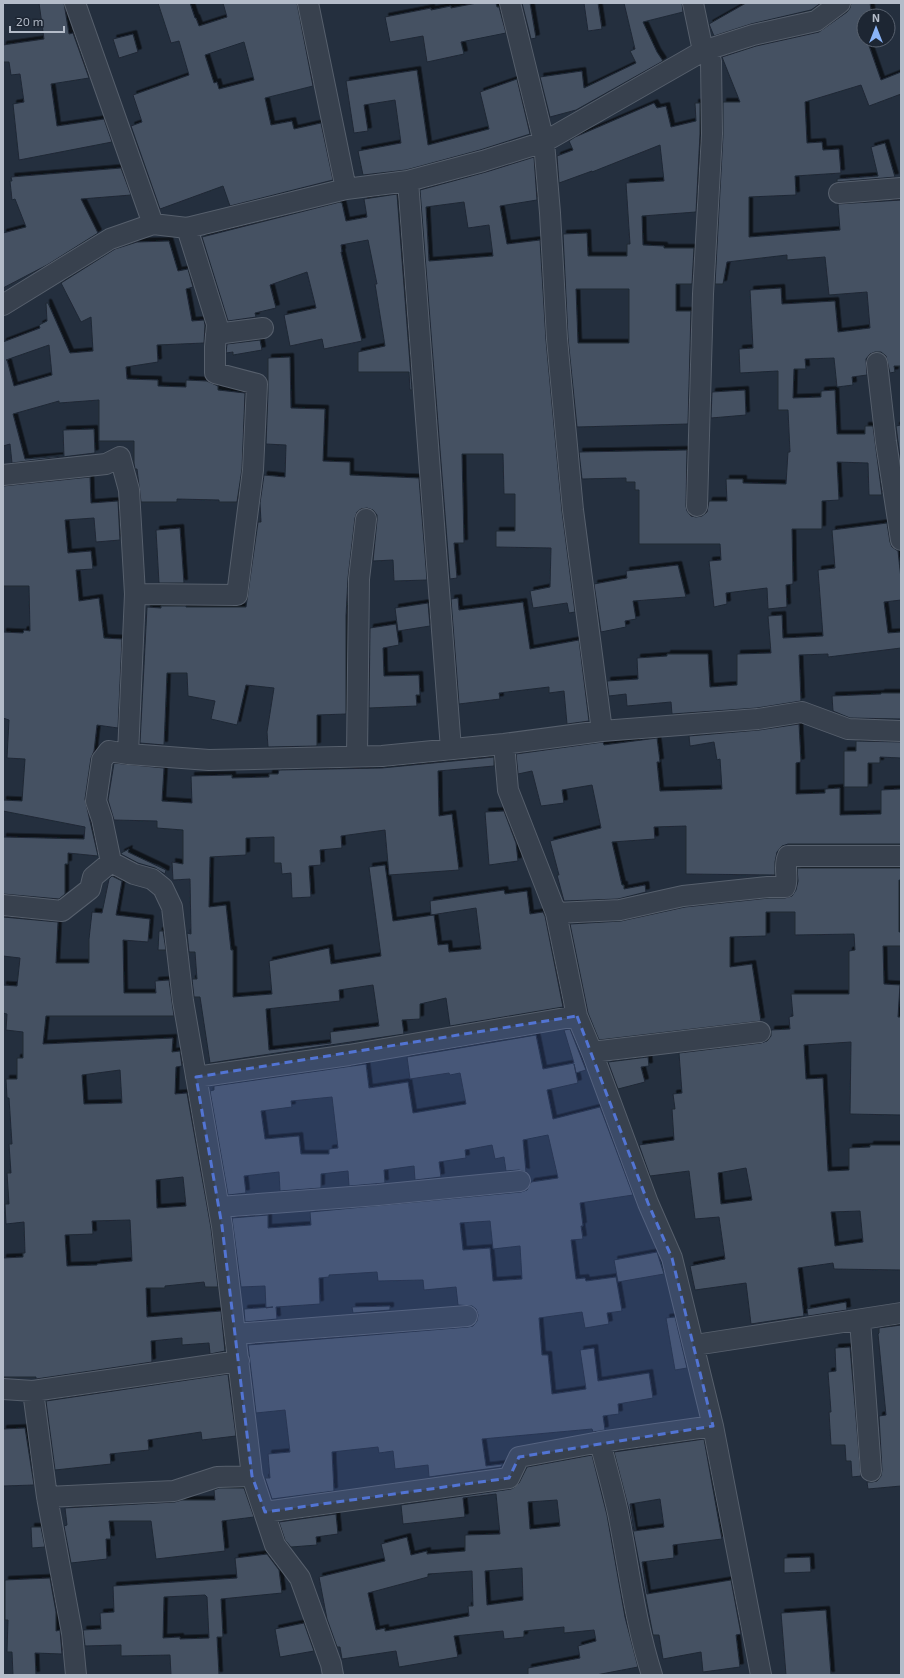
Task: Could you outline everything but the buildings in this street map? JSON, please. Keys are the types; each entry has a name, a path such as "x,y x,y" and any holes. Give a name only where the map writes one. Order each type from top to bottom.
{"street":[{"path":"75,3 153,224"},
{"path":"308,3 346,189"},
{"path":"510,3 544,142 550,213 557,339 573,510 602,731"},
{"path":"693,3 703,51 711,61 712,134 703,294 697,506"},
{"path":"3,306 110,239 153,224 187,228 346,189 408,181 483,161 544,142 703,51 753,36 816,21 840,3"},
{"path":"408,181 451,749"},
{"path":"839,193 901,188"},
{"path":"135,594 237,595 253,470 257,384 215,373 217,324 187,228"},
{"path":"216,334 263,328"},
{"path":"878,363 886,442 901,540"},
{"path":"3,475 106,464 120,457 129,490 135,594 128,754"},
{"path":"357,756 359,579 366,519"},
{"path":"111,862 102,819 96,800 102,760 109,751 128,754 209,760 382,756 504,744 602,731 758,719 802,712 848,729 901,731"},
{"path":"504,744 508,790 556,913 577,1016 592,1052 648,1203 672,1258 695,1345 714,1426 761,1675"},
{"path":"556,913 620,910 683,896 768,888 785,888 788,880 785,862 788,856 901,856"},
{"path":"3,905 62,911 90,889 94,876 111,862"},
{"path":"111,862 134,874 152,880 163,888 172,907 183,1001 219,1206 252,1476 275,1545 300,1578 331,1664 333,1675"},
{"path":"196,1077 349,1055 577,1016"},
{"path":"592,1052 760,1032"},
{"path":"219,1206 378,1195 520,1181"},
{"path":"695,1345 901,1313"},
{"path":"235,1334 467,1316"},
{"path":"860,1320 871,1471"},
{"path":"3,1389 33,1391 239,1361"},
{"path":"33,1391 47,1497 72,1633 76,1675"},
{"path":"265,1512 509,1478 518,1457 600,1442 714,1426"},
{"path":"600,1442 618,1513 633,1602 645,1653 652,1675"},
{"path":"47,1497 174,1491 217,1477 252,1476"}],"highlighted area":[{"path":"577,1016 648,1203 672,1258 713,1426 519,1457 509,1478 265,1512 252,1476 222,1226 196,1077"}]}
